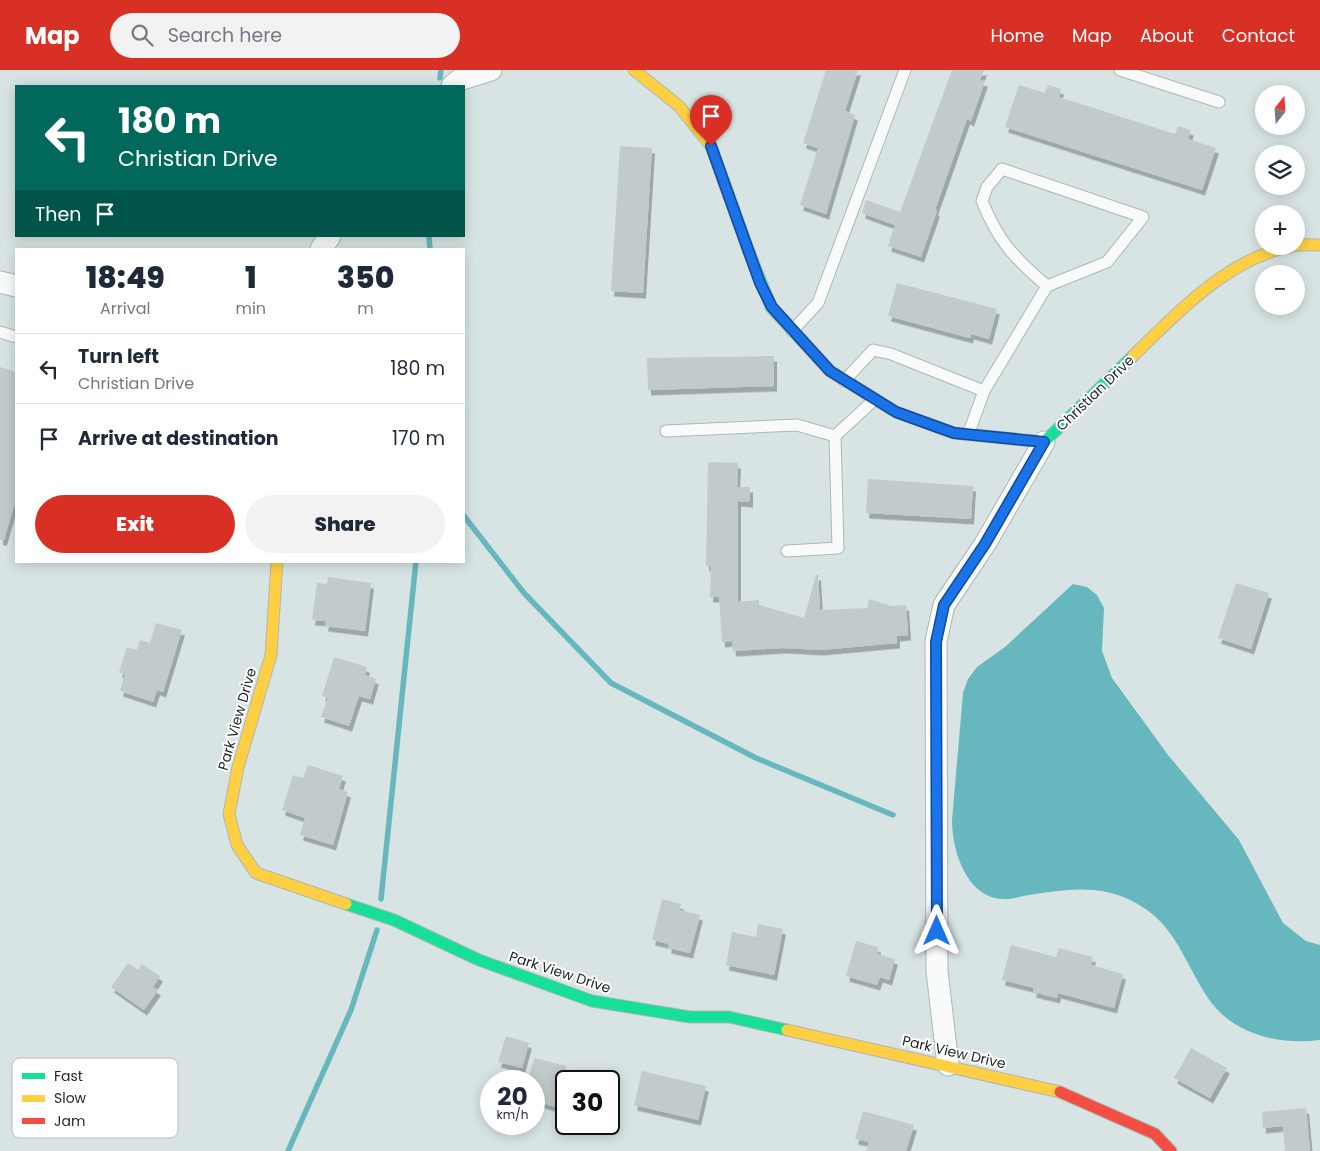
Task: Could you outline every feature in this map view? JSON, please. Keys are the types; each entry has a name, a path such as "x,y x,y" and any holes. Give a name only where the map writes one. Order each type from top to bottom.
{"street":[{"path":"453,85 459,80 491,70"},
{"name":"Christian Drive","path":"634,70 679,106 711,146 760,283 772,307 792,331 830,371 874,400 896,412 954,433 1044,442 1196,296 1257,257 1282,248 1311,244 1320,245"},
{"path":"322,248 329,237"},
{"path":"0,282 15,286"},
{"path":"948,1066 937,971 936,642 944,605 985,544 1044,442"},
{"name":"Park View Drive","path":"277,563 271,655 238,767 230,814 237,845 256,873 394,920 479,960 592,1000 690,1017 729,1017 1052,1089 1155,1134 1171,1151"}],"lane":[{"path":"792,331 818,303 905,70"},
{"path":"1120,70 1219,102"},
{"path":"968,435 984,391 1047,286 1107,262 1143,217 1002,169 987,187 982,201 992,226 1015,258 1047,286"},
{"path":"0,332 15,337"},
{"path":"844,381 873,350 891,354 984,391"},
{"path":"787,551 838,548 835,436 874,400"},
{"path":"666,431 797,425 835,436"}],"water":[{"path":"1073,584 1087,587 1097,595 1104,608 1102,651 1112,678 1168,755 1239,840 1283,923 1306,941 1320,945 1320,1040 1289,1041 1273,1039 1258,1035 1230,1021 1218,1011 1208,998 1168,930 1158,919 1130,900 1118,895 1093,890 1054,891 1009,899 990,897 979,890 964,870 958,857 952,820 963,693 968,679 977,667 1005,647"}],"building":[{"path":"826,70 858,70 845,111 855,115 826,214 800,205 818,148 803,143"},
{"path":"952,70 984,70 980,80 985,81 971,121 967,119 935,210 937,211 921,257 888,246 895,225 862,213 866,200 900,212"},
{"path":"1019,85 1045,93 1048,85 1061,89 1059,97 1175,134 1178,126 1191,130 1188,139 1216,148 1202,190 1005,127"},
{"path":"620,146 652,148 643,293 611,291"},
{"path":"897,283 997,309 989,339 971,334 970,338 888,316"},
{"path":"774,356 774,386 648,390 647,358"},
{"path":"0,367 15,372 15,502 4,540 0,540"},
{"path":"708,462 738,463 737,487 750,487 750,502 738,501 738,602 759,600 759,605 804,618 816,575 818,575 820,610 867,608 869,599 892,606 906,605 908,635 897,636 897,643 821,650 784,648 733,651 732,641 722,642 719,597 710,597 711,566 706,566"},
{"path":"868,479 973,486 971,519 866,513"},
{"path":"328,577 371,583 365,631 325,626 326,621 312,620 317,583 327,584"},
{"path":"1236,583 1269,593 1251,649 1218,638"},
{"path":"156,623 182,630 163,692 157,690 153,702 120,691 125,674 119,672 127,647 137,650 140,640 150,643"},
{"path":"334,657 367,667 365,675 376,679 370,699 359,696 349,726 321,717 328,698 322,696"},
{"path":"308,765 343,776 339,789 348,792 333,845 300,835 305,818 282,810 293,775 303,778"},
{"path":"662,899 681,904 679,910 700,915 690,953 668,948 669,944 652,940"},
{"path":"758,924 783,929 774,975 726,965 732,932 756,937"},
{"path":"856,941 878,947 877,954 895,959 889,980 880,977 877,985 846,976"},
{"path":"1011,945 1056,957 1059,948 1093,957 1091,965 1123,974 1114,1008 1058,993 1057,998 1033,992 1034,988 1002,980"},
{"path":"128,963 138,970 142,964 160,976 153,987 158,990 144,1010 111,987"},
{"path":"506,1036 529,1043 522,1068 498,1062"},
{"path":"1191,1048 1227,1068 1210,1098 1174,1078"},
{"path":"534,1058 566,1066 565,1070 555,1070 555,1107 545,1104 545,1070 531,1070"},
{"path":"642,1071 706,1086 698,1120 634,1105"},
{"path":"1306,1108 1310,1151 1285,1151 1283,1126 1263,1128 1262,1112"},
{"path":"863,1111 914,1125 906,1151 866,1151 869,1142 855,1139"}],"waterway":[{"path":"440,78 441,70"},
{"path":"429,237 430,248"},
{"path":"465,517 524,593 611,683 756,758 893,815"},
{"path":"381,899 416,563"},
{"path":"288,1151 351,1010 377,930"}],"traffic: fast":[{"path":"749,252 771,307 830,371 896,412 954,433 1044,442 1133,356"},
{"path":"346,904 394,920 479,960 592,1001 690,1017 729,1017 787,1030"}],"traffic: slow":[{"path":"634,70 679,106 711,146 749,252"},
{"path":"1133,356 1186,305 1226,274 1270,252 1296,245 1320,245"},
{"path":"277,563 271,655 238,767 229,814 237,845 256,873 346,904"},
{"path":"787,1030 1060,1092"}],"traffic: jam":[{"path":"1060,1092 1155,1134 1171,1151"}],"route":[{"path":"711,146 760,283 772,307 830,371 896,412 954,433 1044,442 985,544 944,605 936,642 937,931"}]}
